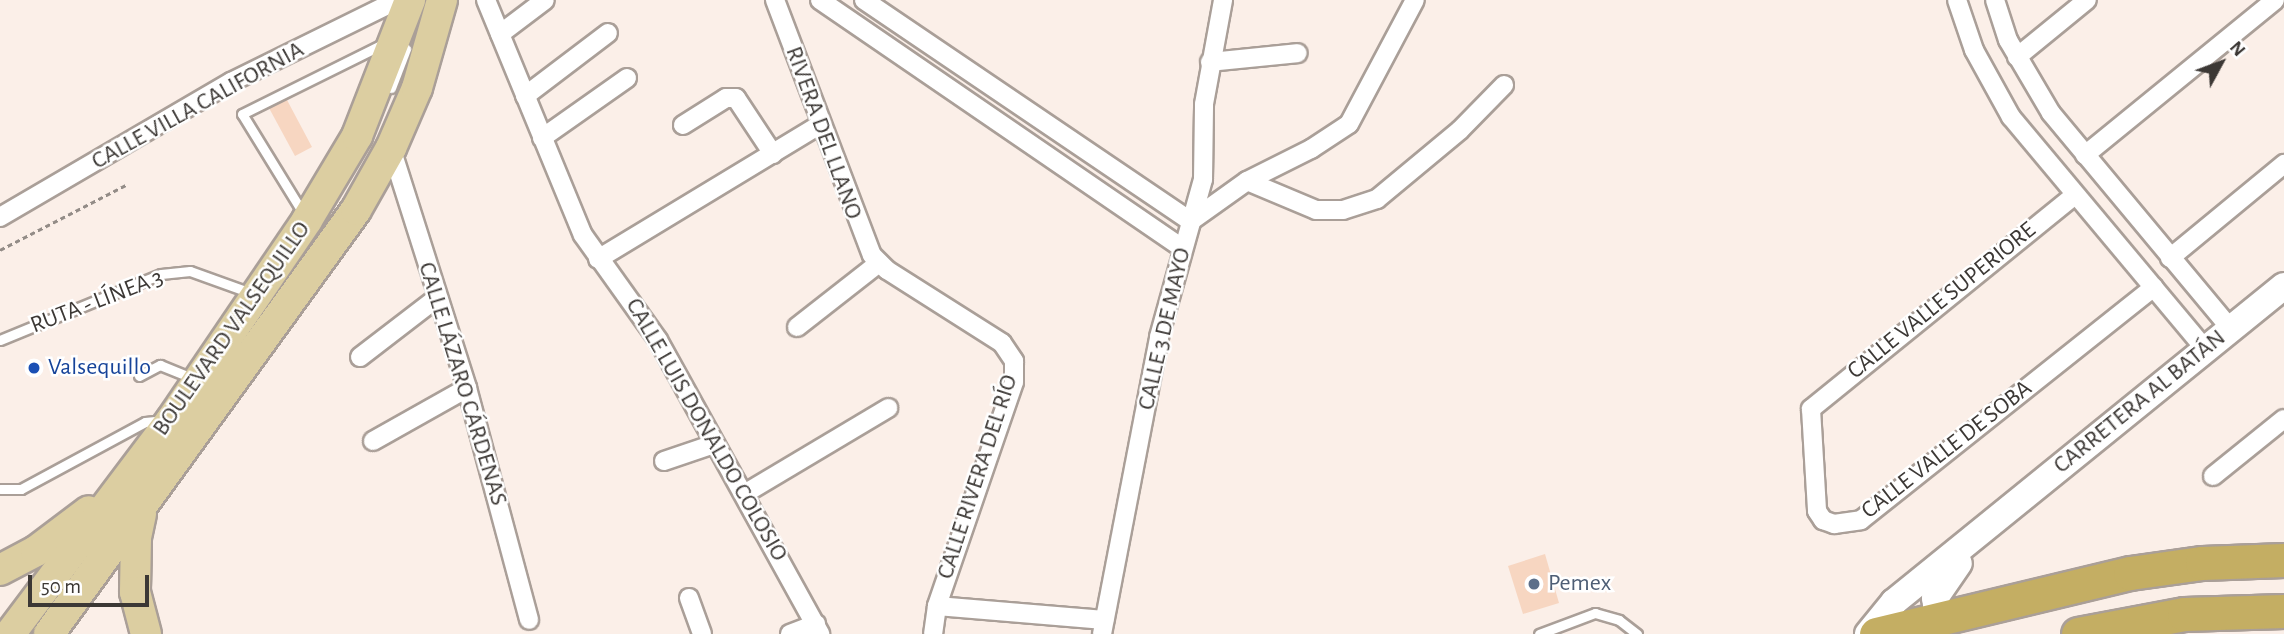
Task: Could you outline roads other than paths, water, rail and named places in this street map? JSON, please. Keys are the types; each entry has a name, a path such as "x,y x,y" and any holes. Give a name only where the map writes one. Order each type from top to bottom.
{"highway":[{"path":"1876,634 2130,573 2202,563 2284,560"},
{"path":"2078,634 2184,614 2284,611"}],"main road":[{"name":"BOULEVARD VALSEQUILLO","path":"49,634 345,226 391,149 416,88 442,0"},
{"name":"BOULEVARD VALSEQUILLO","path":"9,634 265,300 307,220 357,135 408,25"},
{"path":"0,570 36,551 120,487"},
{"path":"143,506 136,538 135,592 146,634"}],"street":[{"name":"CALLE VILLA CALIFORNIA","path":"0,217 230,82 398,0"},
{"name":"CALLE LUIS DONALDO COLOSIO","path":"486,0 572,214 598,259 649,324 818,629"},
{"path":"500,34 545,0"},
{"name":"RIVERA DEL LLANO","path":"775,0 863,240 879,263"},
{"path":"820,0 1181,247"},
{"path":"864,0 1191,221 1203,179 1210,62 1223,0"},
{"name":"CALLE 3 DE MAYO","path":"1103,627 1181,247 1191,221 1247,181 1311,149 1349,124 1415,0"},
{"path":"1957,0 1974,50 2000,100 2075,195 2205,349"},
{"path":"1996,0 2017,57 2051,113 2231,329"},
{"path":"2017,57 2087,0"},
{"path":"2085,155 2275,0"},
{"path":"525,96 608,33"},
{"path":"909,62 924,41"},
{"path":"1210,62 1298,53"},
{"path":"542,138 627,78"},
{"path":"1247,181 1316,210 1343,210 1377,200 1460,130 1504,85"},
{"path":"683,125 726,98 736,98 773,154"},
{"path":"598,259 819,125"},
{"path":"1061,164 1076,143"},
{"name":"CALLE LÁZARO CÁRDENAS","path":"391,149 467,388 529,620"},
{"path":"2170,258 2284,164"},
{"name":"CALLE VALLE SUPERIORE","path":"1811,409 2075,195"},
{"path":"2099,222 2123,201"},
{"path":"797,327 879,263"},
{"name":"CALLE RIVERA DEL RÍO","path":"879,263 1002,343 1016,370 937,606 933,634"},
{"name":"CARRETERA AL BATÁN","path":"1868,634 1894,601 2284,286"},
{"name":"CALLE VALLE DE SOBA","path":"1811,409 1817,511 1822,520 1834,524 1852,524 2154,287"},
{"path":"359,357 437,298"},
{"path":"373,441 467,388"},
{"path":"744,494 888,408"},
{"path":"2213,476 2284,419"},
{"path":"664,461 714,444"},
{"name":"CARRETERA AL BATÁN","path":"1938,621 1935,598 1940,586 1996,519"},
{"path":"689,598 702,634"},
{"path":"937,606 1103,627"},
{"path":"790,634 818,629"}],"lane":[{"path":"388,95 408,25 420,0"},
{"path":"265,300 306,265 376,154 416,62 432,0"},
{"path":"307,220 242,114 408,25"},
{"path":"350,172 376,119"},
{"path":"265,300 290,268"},
{"name":"RUTA - LÍNEA 3","path":"0,340 175,272 190,271 265,300"},
{"path":"0,489 21,489 189,401 160,365 139,376"},
{"path":"1539,634 1595,613 1619,620 1637,634"}],"place":[{"name":"Valsequillo","path":"34,368"},
{"name":"Pemex","path":"1534,584"}]}
